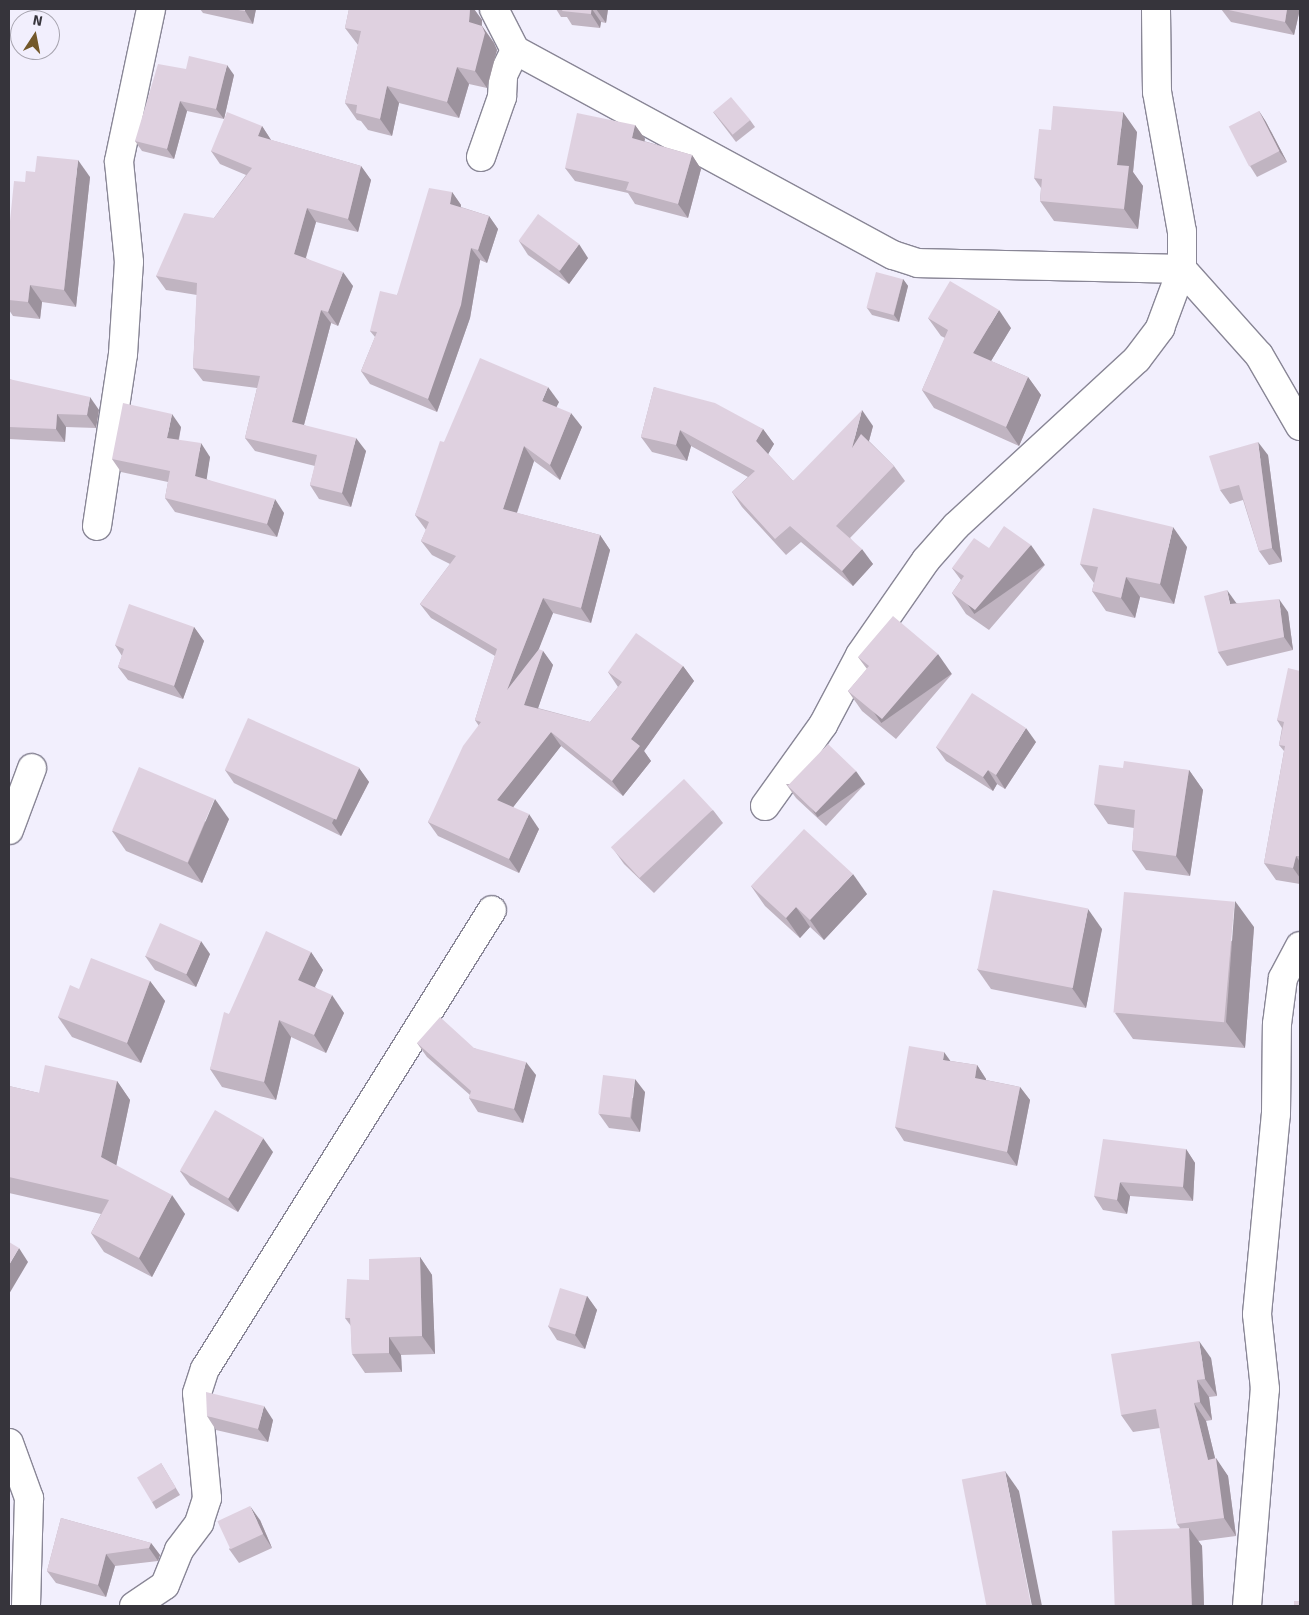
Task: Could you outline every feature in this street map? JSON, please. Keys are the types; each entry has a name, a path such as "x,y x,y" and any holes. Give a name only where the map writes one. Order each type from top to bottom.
{"street":[{"path":"97,526 122,354 130,262 119,161 151,9"},
{"path":"494,9 515,50 894,255 918,263 1182,269 1259,355 1300,426"},
{"path":"765,806 823,725 860,655 926,560 956,526 1137,359 1160,328 1182,269 1182,232 1157,92 1156,9"},
{"path":"481,157 502,97 503,75 515,50"},
{"path":"9,830 32,768"},
{"path":"134,1606 165,1585 179,1550 199,1523 207,1498 197,1394 205,1369 492,910"},
{"path":"1247,1606 1265,1389 1257,1314 1276,1114 1277,1024 1284,978 1300,946"},
{"path":"9,1443 29,1498 26,1606"}],"building":[{"path":"349,9 470,9 469,22 482,26 485,33 475,71 457,67 447,102 387,86 380,119 356,113 357,105 345,103 361,31 345,28"},
{"path":"563,9 591,9 591,14 562,11"},
{"path":"1224,9 1287,9 1285,22"},
{"path":"189,56 227,65 216,109 180,101 167,149 135,141 158,64 186,69"},
{"path":"731,97 750,120 733,135 713,112"},
{"path":"1053,106 1123,112 1117,165 1129,166 1124,209 1040,201 1042,179 1034,178 1039,129 1051,130"},
{"path":"1259,111 1279,151 1249,167 1229,126"},
{"path":"227,112 262,126 258,136 361,166 348,219 307,208 294,254 343,272 328,312 321,310 292,422 356,438 342,493 310,485 317,455 245,438 260,376 193,368 197,283 156,276 184,213 214,218 252,168 211,151"},
{"path":"577,113 635,125 632,138 692,155 678,204 626,190 629,182 565,168"},
{"path":"37,156 78,160 64,290 30,285 28,302 9,300 9,231 14,181 25,182 26,171 35,172"},
{"path":"429,188 452,192 450,204 489,216 478,250 471,248 461,305 428,399 361,371 377,332 370,331 380,291 397,295"},
{"path":"538,214 579,244 560,271 519,241"},
{"path":"876,272 903,279 893,315 866,308"},
{"path":"950,281 999,310 973,353 1028,377 1006,427 922,390 948,330 928,318"},
{"path":"480,358 548,387 542,401 571,413 550,465 524,446 503,509 600,535 581,608 543,598 507,690 539,649 543,651 524,705 590,722 622,682 608,672 636,633 683,666 631,739 640,746 612,781 551,732 497,800 529,814 509,859 428,822 463,746 481,722 475,720 497,649 420,604 456,556 421,541 429,522 415,515 440,441 444,442"},
{"path":"9,379 90,397 87,415 57,414 56,429 9,427"},
{"path":"654,387 715,403 763,429 756,441 793,481 862,410 852,448 861,434 894,466 836,526 862,549 842,571 790,526 775,539 732,492 755,471 680,430 676,445 641,437"},
{"path":"123,403 172,414 167,438 201,443 195,476 275,499 267,524 165,498 170,471 112,459"},
{"path":"1258,442 1272,548 1259,551 1239,485 1220,490 1209,456"},
{"path":"1093,508 1173,527 1160,584 1126,577 1121,598 1092,591 1098,567 1080,564"},
{"path":"1004,526 1031,545 975,610 952,593 964,576 952,568 974,538 989,548"},
{"path":"1227,590 1230,604 1279,599 1284,637 1218,652 1204,596"},
{"path":"129,604 194,627 174,686 118,667 124,649 115,645"},
{"path":"893,616 938,654 882,719 848,691 869,666 858,657"},
{"path":"1288,668 1300,671 1300,856 1296,856 1293,868 1264,863 1285,746 1279,745 1284,722 1277,720"},
{"path":"972,693 1026,728 996,775 988,770 983,777 936,747"},
{"path":"248,718 359,768 336,820 225,770"},
{"path":"828,744 856,771 816,813 788,786"},
{"path":"1124,761 1189,770 1176,856 1132,850 1135,810 1094,804 1099,765 1123,768"},
{"path":"139,767 214,799 188,863 112,831"},
{"path":"684,779 713,810 640,878 611,847"},
{"path":"804,829 853,874 810,920 796,907 786,918 751,886"},
{"path":"993,890 1088,909 1073,988 978,970"},
{"path":"1124,892 1235,902 1224,1022 1113,1013"},
{"path":"160,923 201,941 186,974 145,956"},
{"path":"266,931 311,952 298,980 332,995 314,1035 279,1020 264,1082 210,1069 224,1012 229,1014"},
{"path":"91,958 150,981 127,1043 58,1017 70,985 79,989"},
{"path":"440,1017 474,1048 526,1062 514,1109 469,1098 471,1091 417,1043"},
{"path":"909,1046 944,1052 943,1060 977,1065 975,1078 1020,1087 1007,1152 895,1127"},
{"path":"45,1065 117,1081 101,1157 172,1195 139,1258 91,1233 109,1200 9,1177 9,1086 39,1093"},
{"path":"603,1075 635,1079 630,1118 598,1114"},
{"path":"215,1110 263,1138 228,1199 180,1171"},
{"path":"1103,1139 1186,1149 1183,1187 1120,1182 1117,1200 1094,1196"},
{"path":"9,1242 19,1248 9,1265"},
{"path":"420,1257 422,1336 389,1337 389,1353 352,1354 350,1318 345,1318 347,1279 369,1280 369,1259"},
{"path":"560,1288 587,1296 575,1334 548,1326"},
{"path":"1199,1341 1205,1379 1197,1380 1200,1402 1194,1403 1208,1460 1216,1458 1224,1518 1177,1524 1156,1409 1121,1415 1111,1354"},
{"path":"206,1392 264,1406 258,1429 207,1416"},
{"path":"161,1463 176,1488 152,1502 137,1477"},
{"path":"1005,1471 1031,1606 986,1606 962,1479"},
{"path":"250,1506 263,1534 230,1549 217,1521"},
{"path":"61,1518 151,1543 149,1548 106,1554 98,1585 47,1571"},
{"path":"1189,1528 1192,1606 1115,1606 1112,1531"},
{"path":"1294,1601 1300,1601 1300,1606 1294,1606"}]}
